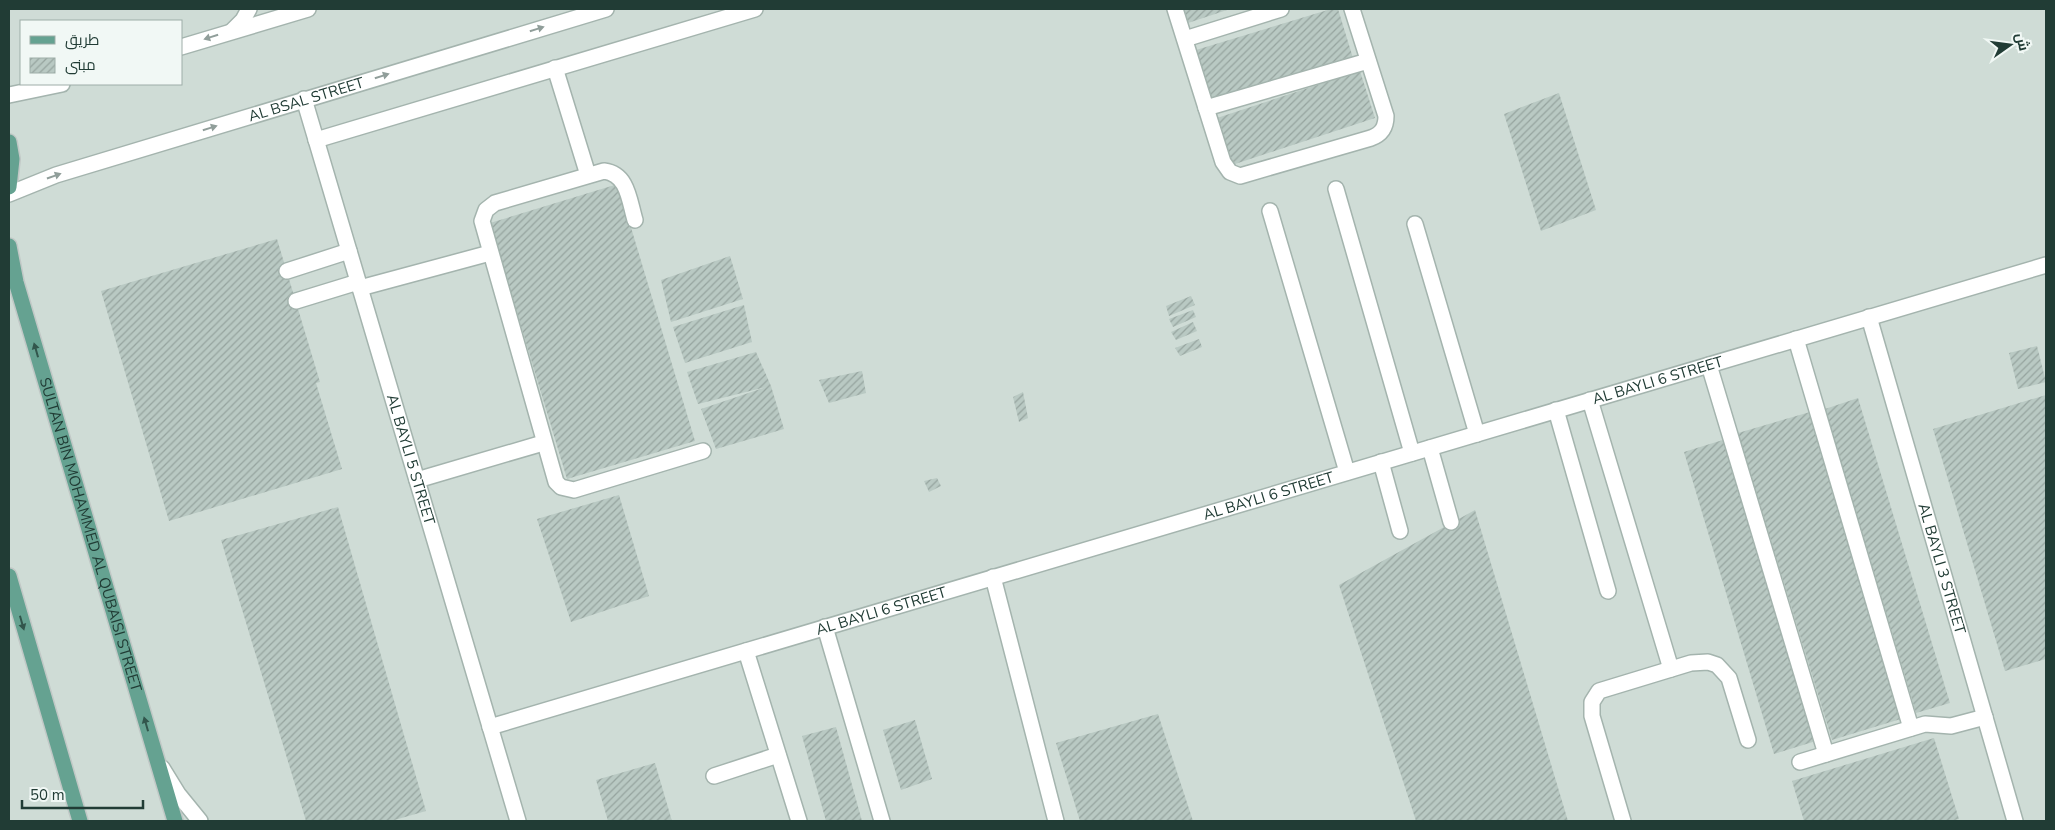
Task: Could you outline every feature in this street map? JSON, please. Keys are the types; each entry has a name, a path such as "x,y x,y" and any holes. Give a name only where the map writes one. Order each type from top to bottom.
{"main road":[{"path":"9,142 12,159 9,187"},
{"name":"SULTAN BIN MOHAMMED AL QUBAISI STREET","path":"9,246 18,292 175,821"},
{"path":"9,576 80,821"}],"street":[{"path":"232,31 243,20 249,9"},
{"path":"182,47 308,9"},
{"name":"AL BSAL STREET","path":"9,194 56,175 606,9"},
{"path":"316,140 755,9"},
{"path":"1175,9 1226,168 1235,174 1246,175 1371,138 1381,132 1386,122 1386,116 1352,9"},
{"path":"1184,39 1281,9"},
{"path":"1206,108 1368,61"},
{"path":"555,68 588,176"},
{"path":"9,95 57,85"},
{"name":"AL BAYLI 5 STREET","path":"304,99 518,821"},
{"path":"634,220 622,180 611,172 604,171 490,206 486,210 482,222 543,443 556,482 560,487 574,490 703,451"},
{"path":"1336,189 1412,453"},
{"path":"1270,211 1347,472"},
{"path":"1415,224 1477,434"},
{"path":"287,271 349,251"},
{"path":"296,301 490,253"},
{"name":"AL BAYLI 6 STREET","path":"490,727 2046,265"},
{"name":"AL BAYLI 3 STREET","path":"1868,317 2015,821"},
{"path":"1796,339 1911,728"},
{"path":"1709,365 1826,754"},
{"path":"1590,400 1671,668"},
{"path":"1556,410 1608,591"},
{"path":"417,480 543,443"},
{"path":"1430,448 1451,522"},
{"path":"1381,462 1400,531"},
{"path":"993,577 1056,821"},
{"path":"825,628 882,821"},
{"path":"746,651 799,821"},
{"path":"1622,821 1592,716 1592,702 1595,696 1605,688 1700,661 1717,665 1724,671 1732,686 1748,740"},
{"path":"1800,762 1911,728 1932,723 1951,726 1985,717"},
{"path":"714,776 778,755"},
{"path":"156,758 178,794 200,821"}],"shaded area":[{"path":"9,9 2046,9 2046,821 9,821"}],"building":[{"path":"1184,9 1230,9 1188,23"},
{"path":"1331,9 1338,9 1353,58 1211,101 1196,50"},
{"path":"1360,71 1375,118 1232,165 1217,118"},
{"path":"1559,93 1596,210 1541,231 1504,114"},
{"path":"618,184 695,441 567,479 490,223"},
{"path":"277,239 320,382 316,383 342,469 169,521 101,291"},
{"path":"730,256 743,299 671,322 661,280"},
{"path":"1191,296 1195,305 1169,316 1166,306"},
{"path":"744,305 752,342 685,363 673,327"},
{"path":"1193,310 1196,317 1173,327 1169,319"},
{"path":"1193,322 1197,331 1176,340 1171,332"},
{"path":"1199,339 1202,347 1180,356 1175,348"},
{"path":"2037,346 2046,382 2018,389 2009,353"},
{"path":"756,352 771,386 784,429 716,449 701,409 766,387 698,404 687,372"},
{"path":"862,371 866,393 829,403 819,380"},
{"path":"1023,392 1028,418 1019,422 1013,397"},
{"path":"2046,395 2046,659 2005,671 1933,429"},
{"path":"1858,398 1950,703 1916,713 1825,409"},
{"path":"1810,412 1904,718 1832,740 1738,433"},
{"path":"1726,439 1816,741 1774,754 1684,452"},
{"path":"937,478 941,486 929,492 924,481"},
{"path":"619,495 649,596 571,622 537,519"},
{"path":"338,507 426,811 391,821 306,821 221,540"},
{"path":"1475,510 1568,821 1416,821 1339,585"},
{"path":"1158,714 1193,821 1080,821 1056,743"},
{"path":"915,720 932,779 901,790 883,730"},
{"path":"836,727 862,821 826,821 802,736"},
{"path":"1934,738 1959,819 1950,821 1804,821 1792,781"},
{"path":"655,763 672,821 608,821 596,780"}]}
